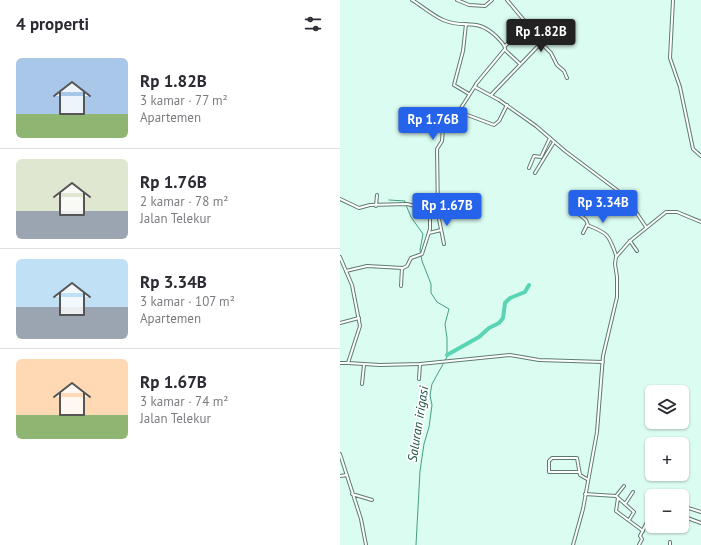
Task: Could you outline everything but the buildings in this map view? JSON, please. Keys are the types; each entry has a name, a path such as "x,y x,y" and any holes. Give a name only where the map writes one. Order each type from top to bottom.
{"street":[{"path":"412,0 443,20 486,27 505,46 505,50 475,86 459,111 444,115 442,141 437,149 438,214 444,244"},
{"path":"457,0 469,5 485,6 492,0"},
{"path":"507,0 528,24 530,32 551,53 557,65 564,71 567,78"},
{"path":"673,0 670,58 680,87 692,147 695,152 701,156"},
{"path":"466,24 463,51 454,85 469,94"},
{"path":"505,46 528,24"},
{"path":"490,96 541,43"},
{"path":"505,50 520,64"},
{"path":"475,86 507,106 550,138 623,197 646,227"},
{"path":"459,111 462,114 494,124 499,121 507,106"},
{"path":"529,168 534,156 541,158 550,138"},
{"path":"535,173 555,142"},
{"path":"376,206 377,195"},
{"path":"613,214 623,197"},
{"path":"340,198 359,208 407,204 423,208 431,217 429,232 420,254 411,258 406,266 402,268 367,266 346,271"},
{"path":"573,545 597,432 603,362 617,297 615,264 616,255 610,237 588,225 586,220 574,210"},
{"path":"616,255 646,227 662,214 669,211 681,213 701,222"},
{"path":"431,217 438,214"},
{"path":"583,233 584,227 588,225"},
{"path":"429,232 441,230"},
{"path":"630,241 637,251"},
{"path":"340,257 352,285 359,318 360,331 347,363"},
{"path":"401,286 402,268"},
{"path":"340,323 359,318"},
{"path":"340,363 364,365 442,363 470,358 510,355 539,360 603,362"},
{"path":"419,379 420,364"},
{"path":"362,384 364,365"},
{"path":"340,454 361,519 366,545"},
{"path":"579,472 549,472 549,461 552,458 575,458 578,460 579,472 581,476 587,479"},
{"path":"340,476 347,474"},
{"path":"624,486 617,497 616,511 643,530"},
{"path":"624,504 633,492"},
{"path":"352,494 372,500"},
{"path":"585,494 617,497 634,512 629,520"},
{"path":"689,508 701,512"},
{"path":"689,519 701,523"},
{"path":"639,545 642,539 640,536 645,526"}],"waterway":[{"name":"Saluran irigasi","path":"389,200 405,201 405,203"},
{"name":"Saluran irigasi","path":"406,205 411,217 423,234 420,250 422,261 431,284 431,293 437,302 449,309 445,324 447,357 432,384 430,395 432,405 420,471 416,545"},
{"path":"447,355 479,337 489,328 499,323 503,318 505,303 510,298 525,292 529,285"}]}
